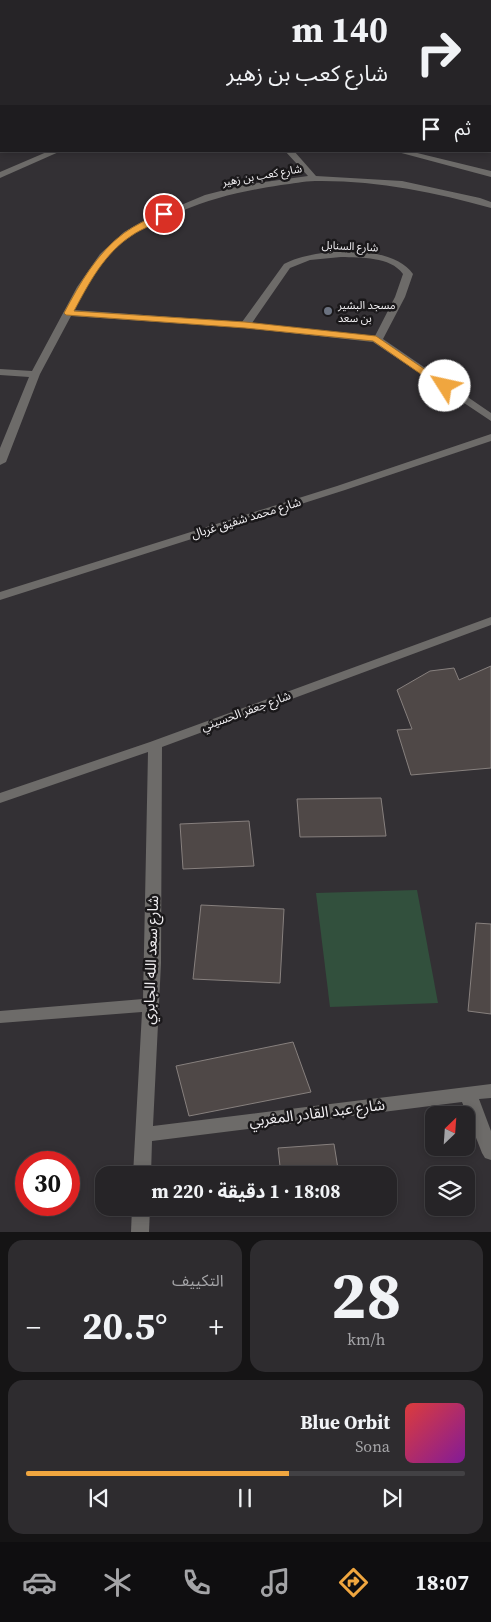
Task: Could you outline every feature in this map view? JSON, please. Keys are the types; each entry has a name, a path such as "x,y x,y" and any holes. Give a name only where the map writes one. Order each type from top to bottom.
{"street":[{"path":"0,175 55,152"},
{"path":"290,152 314,178"},
{"path":"402,152 491,174"},
{"name":"شارع كعب بن زهير","path":"0,462 35,374 82,287 103,256 128,234 146,223 200,201 235,190 314,178 402,184 477,200 491,205"},
{"name":"شارع السنابل","path":"245,325 292,262 326,254 383,259 403,267 408,274 400,297 378,339"},
{"path":"69,313 245,325 378,339 491,418"},
{"path":"0,372 35,374"},
{"name":"شارع محمد شفيق غربال","path":"0,596 341,488 491,438"},
{"name":"شارع جعفر الحسيني","path":"0,798 155,745 491,621"},
{"name":"شارع سعد الله الجابري","path":"142,1166 153,963 155,745"},
{"path":"0,1017 150,1005"},
{"name":"شارع عبد القادر المغربي","path":"143,1135 491,1091"},
{"path":"468,1094 491,1153"},
{"path":"140,1232 141,1216"}],"green space":[{"path":"417,890 438,1003 330,1007 316,893"}],"building":[{"path":"491,666 491,768 411,775 397,730 412,729 397,690 430,671 454,668 459,680"},
{"path":"381,798 386,836 300,837 297,799"},
{"path":"249,821 254,866 183,869 180,824"},
{"path":"201,905 284,909 280,983 193,979"},
{"path":"476,923 491,924 491,1014 468,1011"},
{"path":"293,1042 311,1092 189,1116 176,1066"},
{"path":"334,1144 338,1166 280,1166 278,1148"}],"place":[{"name":"مسجد البشير بن سعد","path":"328,311"}],"route":[{"path":"164,214 128,234 103,256 82,287 69,313 245,325 376,338 445,386"}]}
